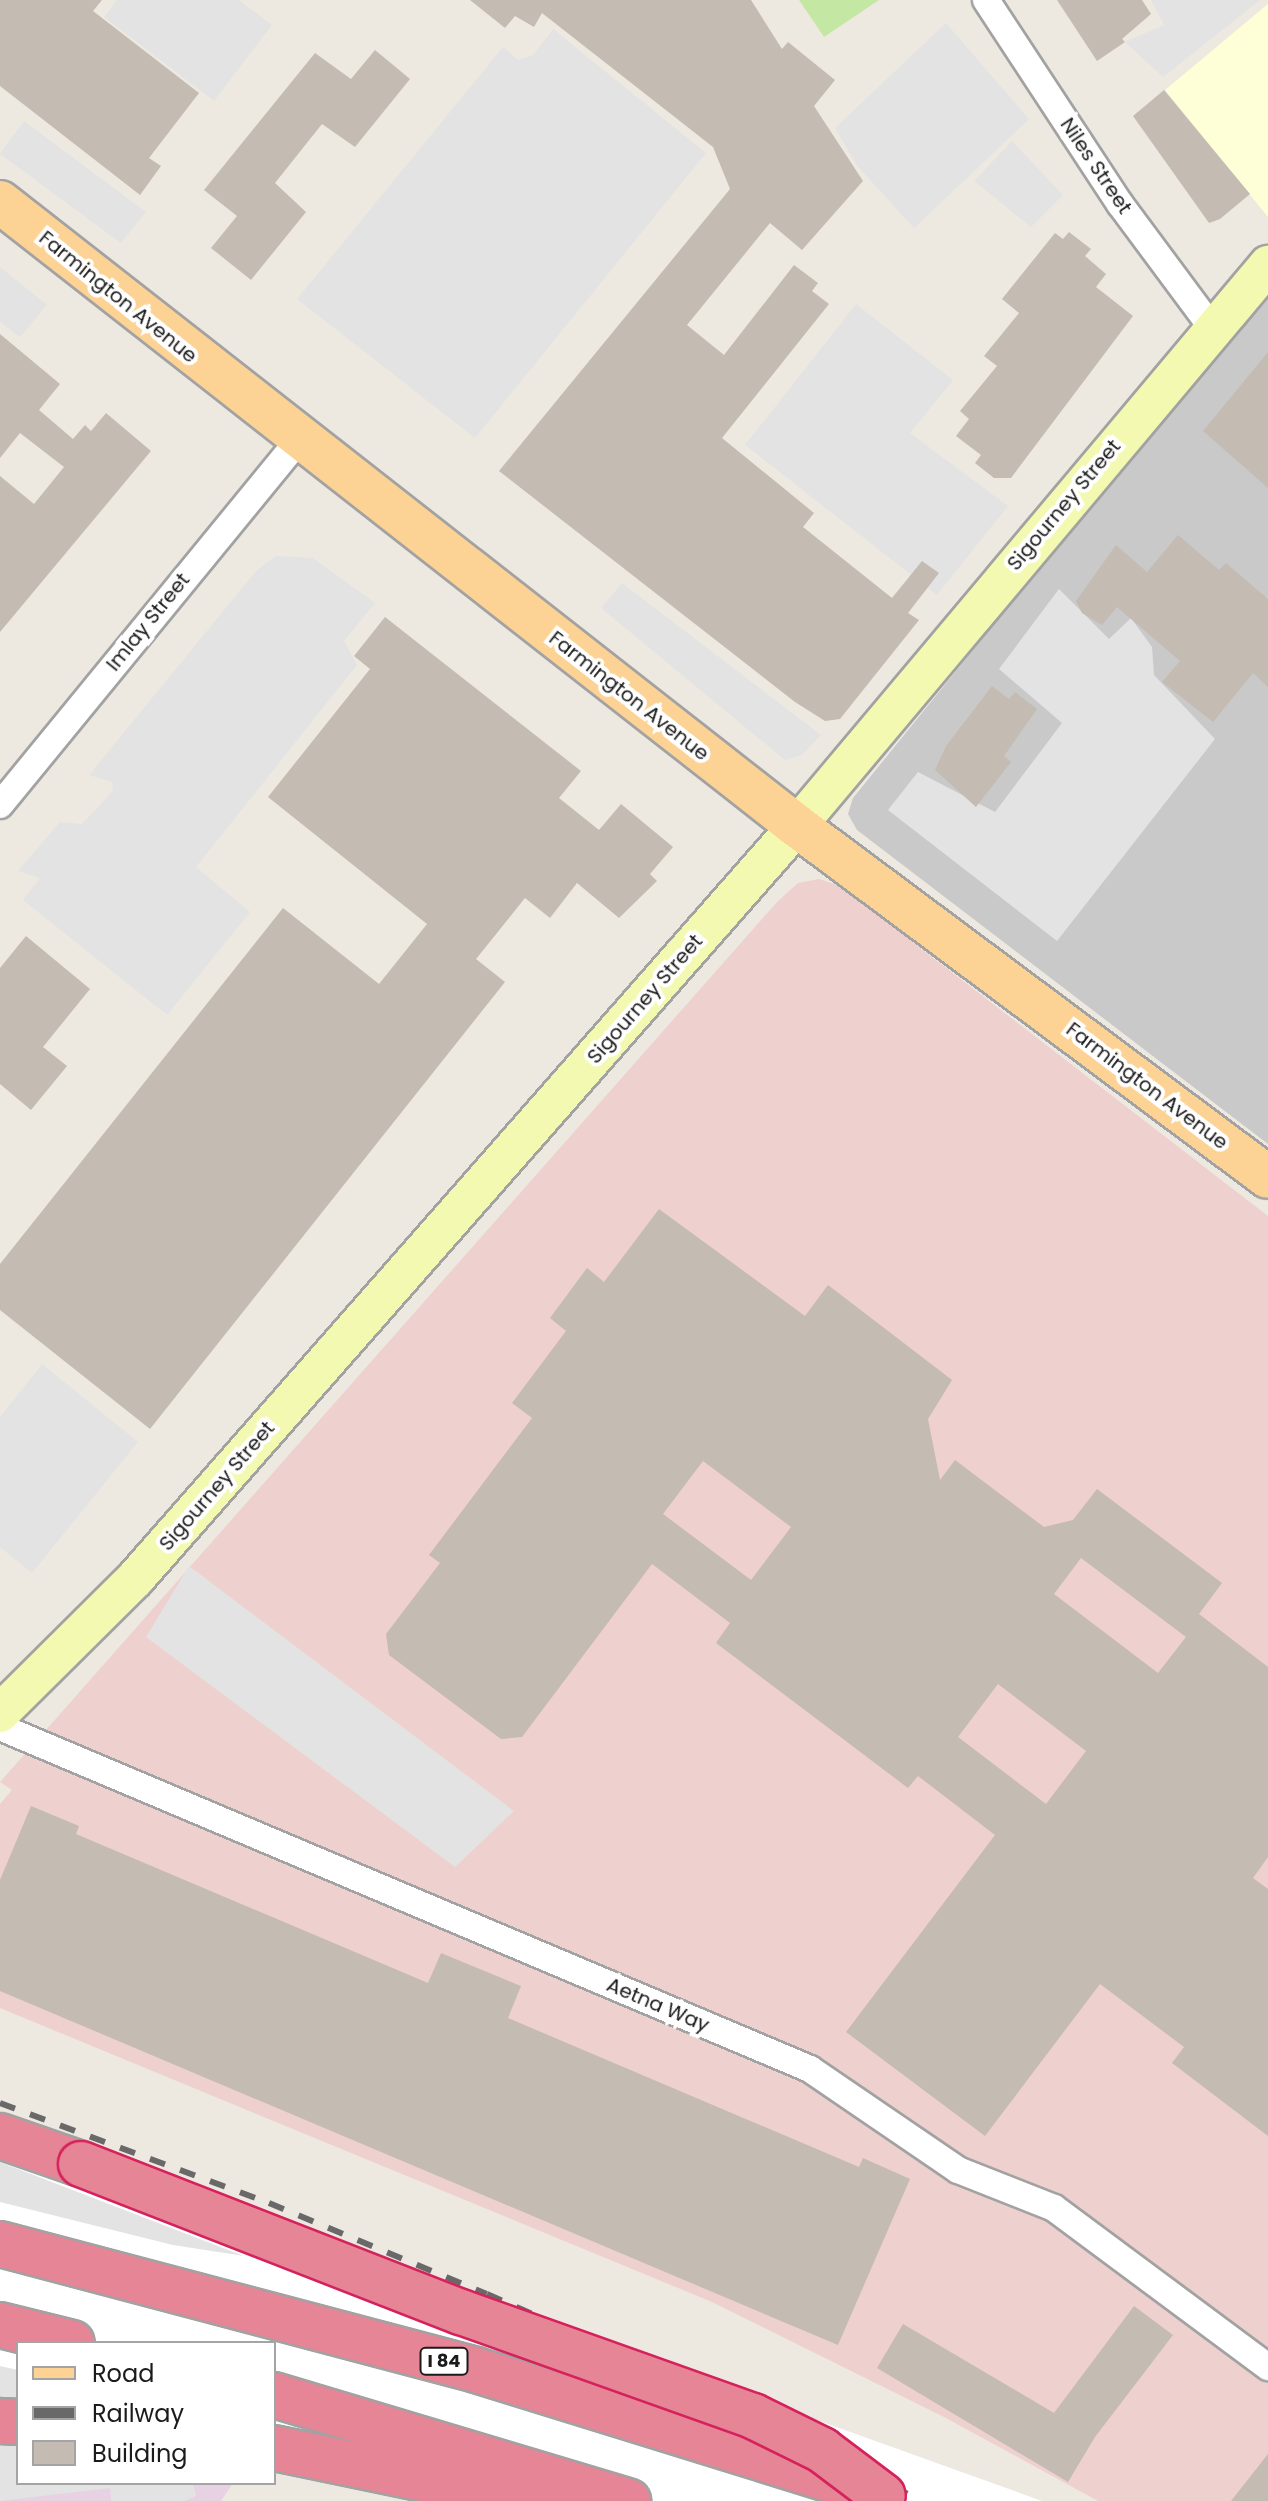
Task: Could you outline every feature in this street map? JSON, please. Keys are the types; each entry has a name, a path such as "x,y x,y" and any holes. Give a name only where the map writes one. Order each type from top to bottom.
{"highway":[{"path":"0,2136 461,2312 753,2416 822,2450 889,2499"},
{"name":"I 84","path":"0,2244 502,2377 889,2499"},
{"path":"0,2325 64,2341"},
{"path":"276,2396 618,2498"},
{"path":"276,2448 467,2488 618,2498"}],"main road":[{"name":"Farmington Avenue","path":"0,202 298,441 797,826 1268,1177"},
{"name":"Sigourney Street","path":"0,1713 135,1579 797,826 1268,265"}],"street":[{"name":"Niles Street","path":"986,0 1120,204 1212,328"},
{"name":"Imlay Street","path":"0,805 298,441"},
{"name":"Aetna Way","path":"0,1727 810,2069 958,2170 1061,2212 1268,2367"}],"shaded area":[{"path":"117,0 239,0 272,25 214,101 104,17"},
{"path":"1151,0 1260,0 1163,77 1125,42 1164,25"},
{"path":"1268,4 1268,217 1165,90"},
{"path":"946,23 1029,119 914,228 858,167 835,128"},
{"path":"553,29 706,153 475,438 297,299 503,47 518,60 533,55"},
{"path":"24,121 146,212 121,243 0,154"},
{"path":"1012,141 1063,195 1031,227 974,181"},
{"path":"0,267 47,305 20,337 0,322"},
{"path":"1268,294 1268,1144 857,830 848,814 853,798 1221,344"},
{"path":"856,304 953,380 910,433 1008,506 937,595 745,445"},
{"path":"276,556 313,558 375,603 344,641 357,665 196,867 250,912 167,1015 23,900 40,878 18,871 60,822 82,824 113,791 112,782 89,775 256,571"},
{"path":"622,583 821,735 802,755 785,760 601,608"},
{"path":"1059,589 1109,639 1131,618 1152,647 1154,675 1215,739 1057,941 888,810 918,772 995,812 1062,723 999,669"},
{"path":"819,879 840,886 1268,1216 1268,2501 1098,2501 944,2417 712,2302 0,2008 0,1804 12,1790 0,1782 777,902 798,883"},
{"path":"42,1364 138,1442 32,1573 0,1547 0,1417"},
{"path":"189,1566 514,1811 455,1867 146,1637"},
{"path":"0,2162 244,2256 222,2341 16,2341 16,2485 193,2485 196,2496 185,2501 111,2501 110,2488 0,2501"},
{"path":"0,2449 16,2485 232,2485 221,2501 0,2501"}],"green space":[{"path":"799,0 879,0 824,37"}],"pier":[{"path":"0,2112 603,2343 1042,2501 436,2501 276,2463 276,2341 16,2341 16,2370 0,2366 0,2202 173,2245 244,2256 0,2162"}],"building":[{"path":"0,0 102,0 93,11 199,93 149,158 161,166 140,195 0,86"},
{"path":"470,0 751,0 782,49 788,42 835,80 814,106 863,181 802,250 770,223 687,325 724,355 794,265 818,283 812,291 829,304 722,438 814,513 803,527 892,598 922,561 939,573 908,613 919,620 840,719 825,721 795,702 499,471 730,189 713,147 542,13 534,27 515,16 505,28"},
{"path":"1057,0 1142,0 1151,14 1122,39 1125,42 1097,61"},
{"path":"375,50 410,79 355,147 322,124 275,183 306,212 251,280 211,248 237,216 204,190 315,53 351,79"},
{"path":"1164,90 1250,194 1220,219 1209,223 1133,116"},
{"path":"1069,232 1091,249 1085,256 1106,274 1096,287 1133,316 1011,478 994,478 975,463 981,455 956,436 969,419 960,411 997,366 984,356 1019,313 1002,299 1055,233 1063,239"},
{"path":"0,334 60,384 39,410 73,439 85,425 91,431 106,413 151,451 0,632 0,476 34,504 64,467 20,433 0,458"},
{"path":"1268,352 1268,488 1203,431"},
{"path":"1178,535 1219,570 1226,563 1268,599 1268,687 1253,673 1213,722 1162,682 1180,661 1117,607 1102,625 1082,613 1076,601 1116,545 1147,572"},
{"path":"385,617 581,771 559,798 599,830 621,804 673,847 650,874 657,881 619,918 577,883 550,918 525,898 476,959 505,982 150,1429 0,1310 0,1264 283,908 379,984 427,924 268,797 370,669 354,656"},
{"path":"992,686 1009,699 1015,692 1037,709 1004,756 1011,762 976,807 935,770 946,746"},
{"path":"26,936 90,989 43,1047 67,1066 31,1110 0,1084 0,968"},
{"path":"659,1209 805,1316 828,1285 952,1380 928,1419 940,1480 955,1460 1044,1527 1073,1520 1097,1489 1222,1583 1199,1614 1268,1667 1268,1857 1253,1878 1268,1889 1268,2136 1172,2063 1184,2047 1100,1984 985,2136 846,2032 995,1835 918,1776 908,1788 716,1643 730,1623 652,1564 522,1737 501,1739 389,1655 386,1634 440,1563 429,1555 532,1418 512,1403 566,1331 550,1318 587,1268 604,1282","holes":["703,1461 791,1527 751,1580 663,1514","1081,1558 1186,1637 1158,1673 1054,1594","998,1684 1086,1751 1046,1804 958,1737"]},
{"path":"31,1806 79,1826 76,1834 428,1983 441,1953 521,1986 508,2018 859,2167 863,2158 910,2179 838,2345 0,1991 0,1880"},
{"path":"1134,2306 1173,2335 1095,2437 1068,2482 877,2368 903,2324 1054,2413"},
{"path":"1268,2454 1268,2501 1231,2501"}],"railway":[{"path":"0,2103 269,2203 487,2294 664,2372 922,2501"}]}
